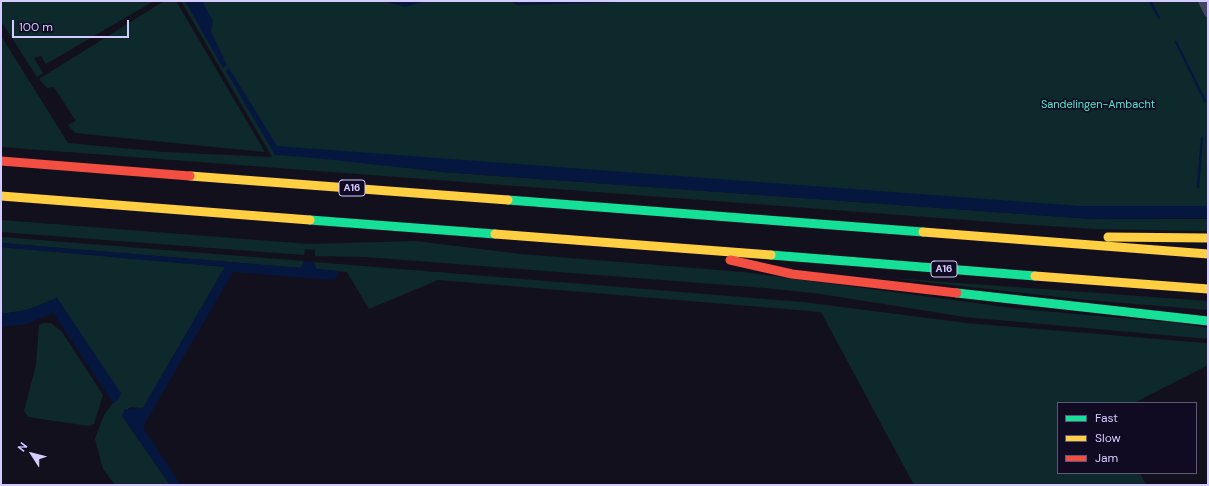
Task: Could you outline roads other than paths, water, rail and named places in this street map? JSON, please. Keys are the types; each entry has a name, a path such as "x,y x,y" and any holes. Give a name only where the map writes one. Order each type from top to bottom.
{"highway":[{"name":"A16","path":"1,161 1208,254"},
{"name":"A16","path":"1,196 1208,289"},
{"name":"A16","path":"1032,241 1063,234 1134,238 1208,238"},
{"name":"A16","path":"680,249 792,274 908,289 1136,312 1208,321"},
{"name":"A16","path":"1136,312 1208,316"}],"street":[{"path":"1202,1 1208,13"}],"water":[{"path":"185,1 202,1 213,21 211,32 227,65 223,68"},
{"path":"385,1 422,1 422,2 405,7"},
{"path":"229,68 277,146 1080,206 1208,206 1208,218 1092,219 443,172 275,155 226,71"},
{"path":"1,243 301,268 304,261 314,262 316,269 339,271 335,280 233,272 144,425 144,429 181,485 170,485 122,416 125,409 143,408 225,267 1,247"},
{"path":"57,298 121,393 118,400 113,403 53,313 27,324 1,327 1,314 27,310"}],"waterway":[{"path":"513,1 518,4 614,1"},
{"path":"1150,1 1159,18"},
{"path":"1176,42 1205,101"},
{"path":"1198,187 1202,138"}],"park label":[{"name":"Sandelingen-Ambacht","path":"1098,105"}]}
